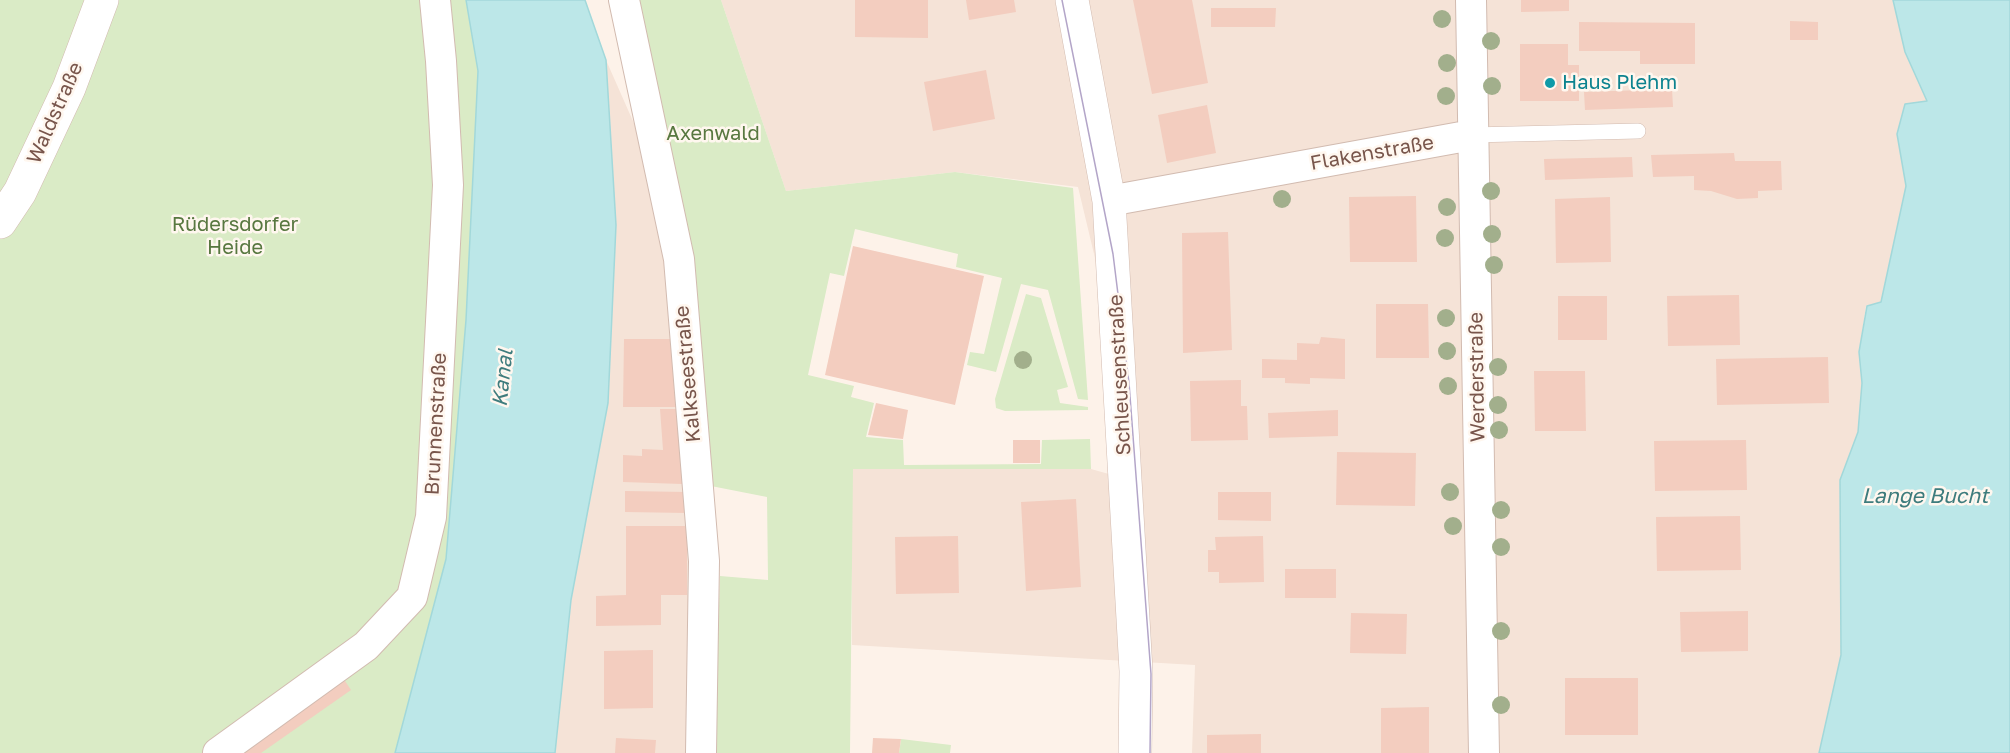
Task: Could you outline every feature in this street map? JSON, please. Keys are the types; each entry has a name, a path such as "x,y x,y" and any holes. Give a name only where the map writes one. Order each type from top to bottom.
{"street":[{"name":"Waldstraße","path":"0,222 20,192 69,88 102,0"},
{"name":"Brunnenstraße","path":"218,753 366,646 412,597 431,517 448,185 435,0"},
{"name":"Kalkseestraße","path":"624,0 679,259 704,561 701,753"},
{"name":"Schleusenstraße","path":"1072,0 1109,201 1136,670 1135,753"},
{"name":"Werderstraße","path":"1471,0 1484,753"},
{"name":"Flakenstraße","path":"1109,201 1472,135"}],"lane":[{"name":"Flakenstraße","path":"1472,135 1638,132"}],"shaded area":[{"path":"721,0 1893,0 1905,52 1927,101 1905,104 1897,134 1906,186 1881,302 1866,306 1859,352 1862,383 1858,432 1840,480 1841,655 1819,753 1192,753 1195,665 852,645 852,468 1091,469 1123,478 1115,342 1078,187 955,172 786,191"},
{"path":"606,60 651,162 673,259 694,560 689,753 555,753 571,600 608,403 616,225"}],"green space":[{"name":"Rüdersdorfer Heide","path":"0,0 466,0 478,71 466,320 446,559 395,753 0,753"},
{"name":"Axenwald","path":"635,0 721,0 786,191 955,172 1073,188 1088,400 1078,399 1048,290 1021,284 996,372 967,365 970,352 984,354 1002,278 956,267 958,254 855,229 844,276 830,273 808,375 854,386 851,397 874,403 866,437 903,440 904,465 1041,464 1042,440 1090,439 1091,469 853,469 850,753 714,753 720,576 768,580 767,497 711,486"},
{"path":"1026,294 1041,298 1068,387 1057,390 1060,403 1088,407 1088,410 1005,411 996,408 995,399"},
{"path":"901,739 951,745 950,753 899,753"}],"water":[{"name":"Kanal","path":"466,0 585,0 606,60 616,225 608,403 571,600 555,753 395,753 446,559 466,320 478,71"},
{"name":"Lange Bucht","path":"1893,0 2010,0 2010,753 1819,753 1841,655 1840,480 1858,432 1862,383 1859,352 1867,306 1881,302 1906,186 1897,134 1905,104 1927,101 1905,52"}],"building":[{"path":"855,0 928,0 928,38 855,37"},
{"path":"966,0 1014,0 1016,12 969,20"},
{"path":"1133,0 1192,0 1208,83 1152,94"},
{"path":"1521,0 1569,0 1569,11 1521,12"},
{"path":"1211,8 1276,8 1275,27 1211,27"},
{"path":"1790,21 1818,22 1818,40 1790,40"},
{"path":"1579,22 1695,23 1695,64 1640,64 1640,51 1579,51"},
{"name":"Haus Plehm","path":"1520,44 1568,44 1568,65 1579,65 1579,101 1520,101"},
{"path":"986,70 995,119 933,131 924,82"},
{"path":"1672,89 1673,107 1585,110 1584,92"},
{"path":"1207,105 1216,153 1167,163 1158,115"},
{"path":"1734,153 1735,161 1781,161 1782,190 1758,191 1758,198 1737,199 1711,191 1694,190 1694,176 1653,177 1651,155"},
{"path":"1632,157 1633,177 1545,180 1544,159"},
{"path":"1416,196 1417,262 1350,262 1349,197"},
{"path":"1610,197 1611,262 1556,263 1555,199"},
{"path":"1228,232 1232,350 1183,353 1182,233"},
{"path":"853,246 984,276 955,405 825,375"},
{"path":"1739,295 1740,345 1668,346 1667,296"},
{"path":"1558,296 1607,296 1607,340 1558,340"},
{"path":"1376,304 1428,304 1429,358 1376,358"},
{"path":"1321,337 1345,339 1345,379 1310,378 1310,384 1285,383 1285,378 1262,378 1262,359 1297,360 1297,343 1319,344"},
{"path":"624,339 678,339 678,407 623,407"},
{"path":"1828,357 1829,403 1717,405 1716,359"},
{"path":"1534,371 1585,371 1586,431 1535,431"},
{"path":"1241,380 1241,406 1247,406 1248,440 1191,441 1190,381"},
{"path":"876,403 908,410 903,439 868,435"},
{"path":"660,409 683,409 682,484 623,482 623,455 642,456 642,449 663,450"},
{"path":"1338,410 1338,436 1269,438 1268,413"},
{"path":"1013,440 1040,440 1040,463 1013,463"},
{"path":"1746,440 1747,490 1655,491 1654,441"},
{"path":"1337,452 1416,453 1415,506 1336,505"},
{"path":"625,491 687,492 687,513 625,512"},
{"path":"1218,492 1271,492 1271,521 1218,520"},
{"path":"1076,499 1081,587 1026,591 1021,502"},
{"path":"1740,516 1741,570 1657,571 1656,517"},
{"path":"626,526 687,526 687,595 661,595 661,625 596,626 596,596 626,595"},
{"path":"958,536 959,593 896,594 895,537"},
{"path":"1263,536 1264,582 1219,583 1219,572 1208,572 1208,550 1216,550 1215,537"},
{"path":"1285,569 1336,569 1336,598 1285,598"},
{"path":"1748,611 1748,651 1681,652 1680,612"},
{"path":"1351,613 1407,614 1406,654 1350,653"},
{"path":"653,650 653,708 604,709 604,651"},
{"path":"343,678 351,690 261,753 241,753"},
{"path":"1565,678 1638,678 1638,735 1565,735"},
{"path":"1429,707 1429,753 1381,753 1381,708"},
{"path":"1261,734 1261,753 1207,753 1207,735"},
{"path":"616,738 656,740 655,753 615,753"},
{"path":"873,738 901,739 899,753 872,753"}],"tram line":[{"path":"1062,0 1113,254 1129,383 1151,674 1150,753"}],"place":[{"name":"Haus Plehm","path":"1550,83"}]}
